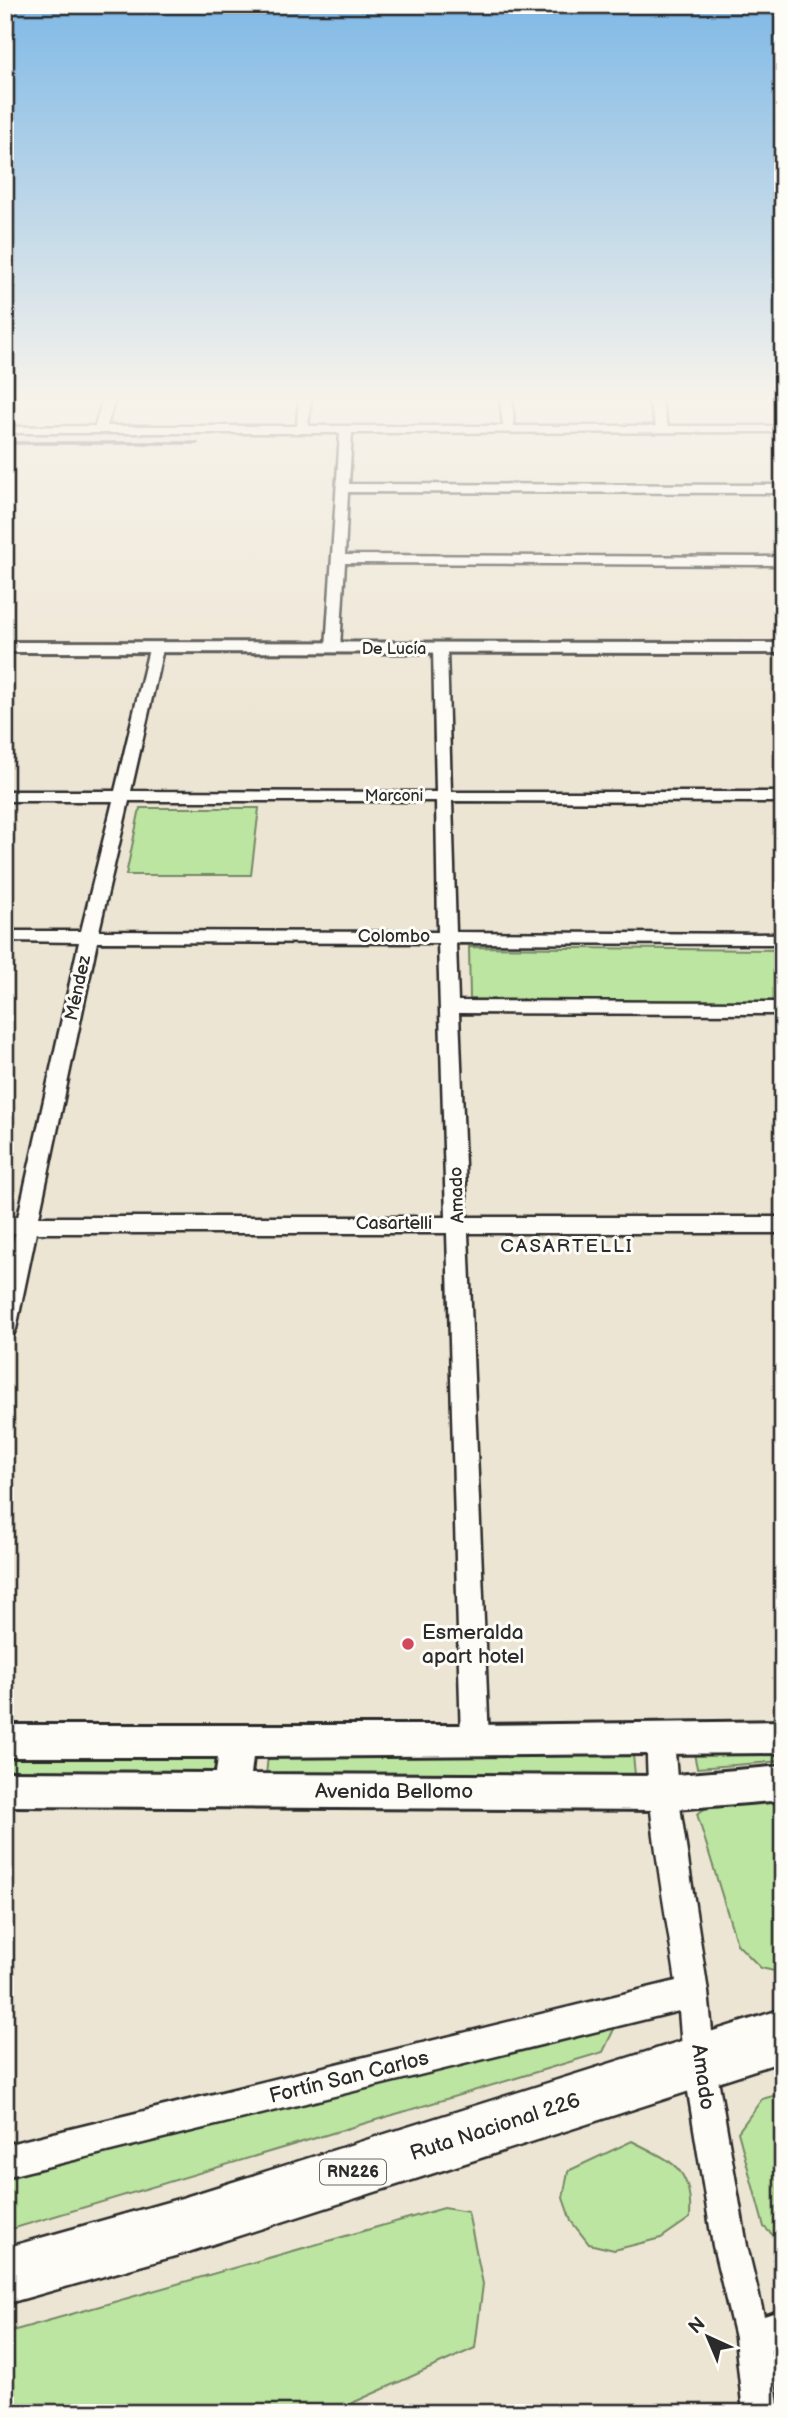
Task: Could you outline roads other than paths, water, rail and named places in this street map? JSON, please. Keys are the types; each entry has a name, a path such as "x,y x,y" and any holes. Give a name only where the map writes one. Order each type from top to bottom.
{"highway":[{"name":"Ruta Nacional 226","path":"5,2276 182,2226 783,2035"}],"street":[{"path":"333,648 342,512"},
{"path":"339,559 783,561"},
{"name":"De Lucía","path":"5,648 782,649"},
{"name":"Méndez","path":"5,1329 89,936 156,649"},
{"name":"Amado","path":"440,649 447,936 475,1741"},
{"name":"Marconi","path":"5,796 783,797"},
{"name":"Colombo","path":"5,936 783,939"},
{"path":"450,1007 783,1008"},
{"name":"Casartelli","path":"5,1225 783,1225"},
{"path":"5,1741 475,1741 783,1737"},
{"name":"Amado","path":"660,1738 664,1793 693,1992 699,2061 730,2245 767,2332 761,2413"},
{"path":"232,1790 237,1741"},
{"name":"Avenida Bellomo","path":"5,1789 664,1793 783,1783"},
{"name":"Fortín San Carlos","path":"5,2161 693,1992"}],"place":[{"name":"Esmeralda apart hotel","path":"408,1644"}],"district":[{"name":"CASARTELLI","path":"567,1246"}]}
